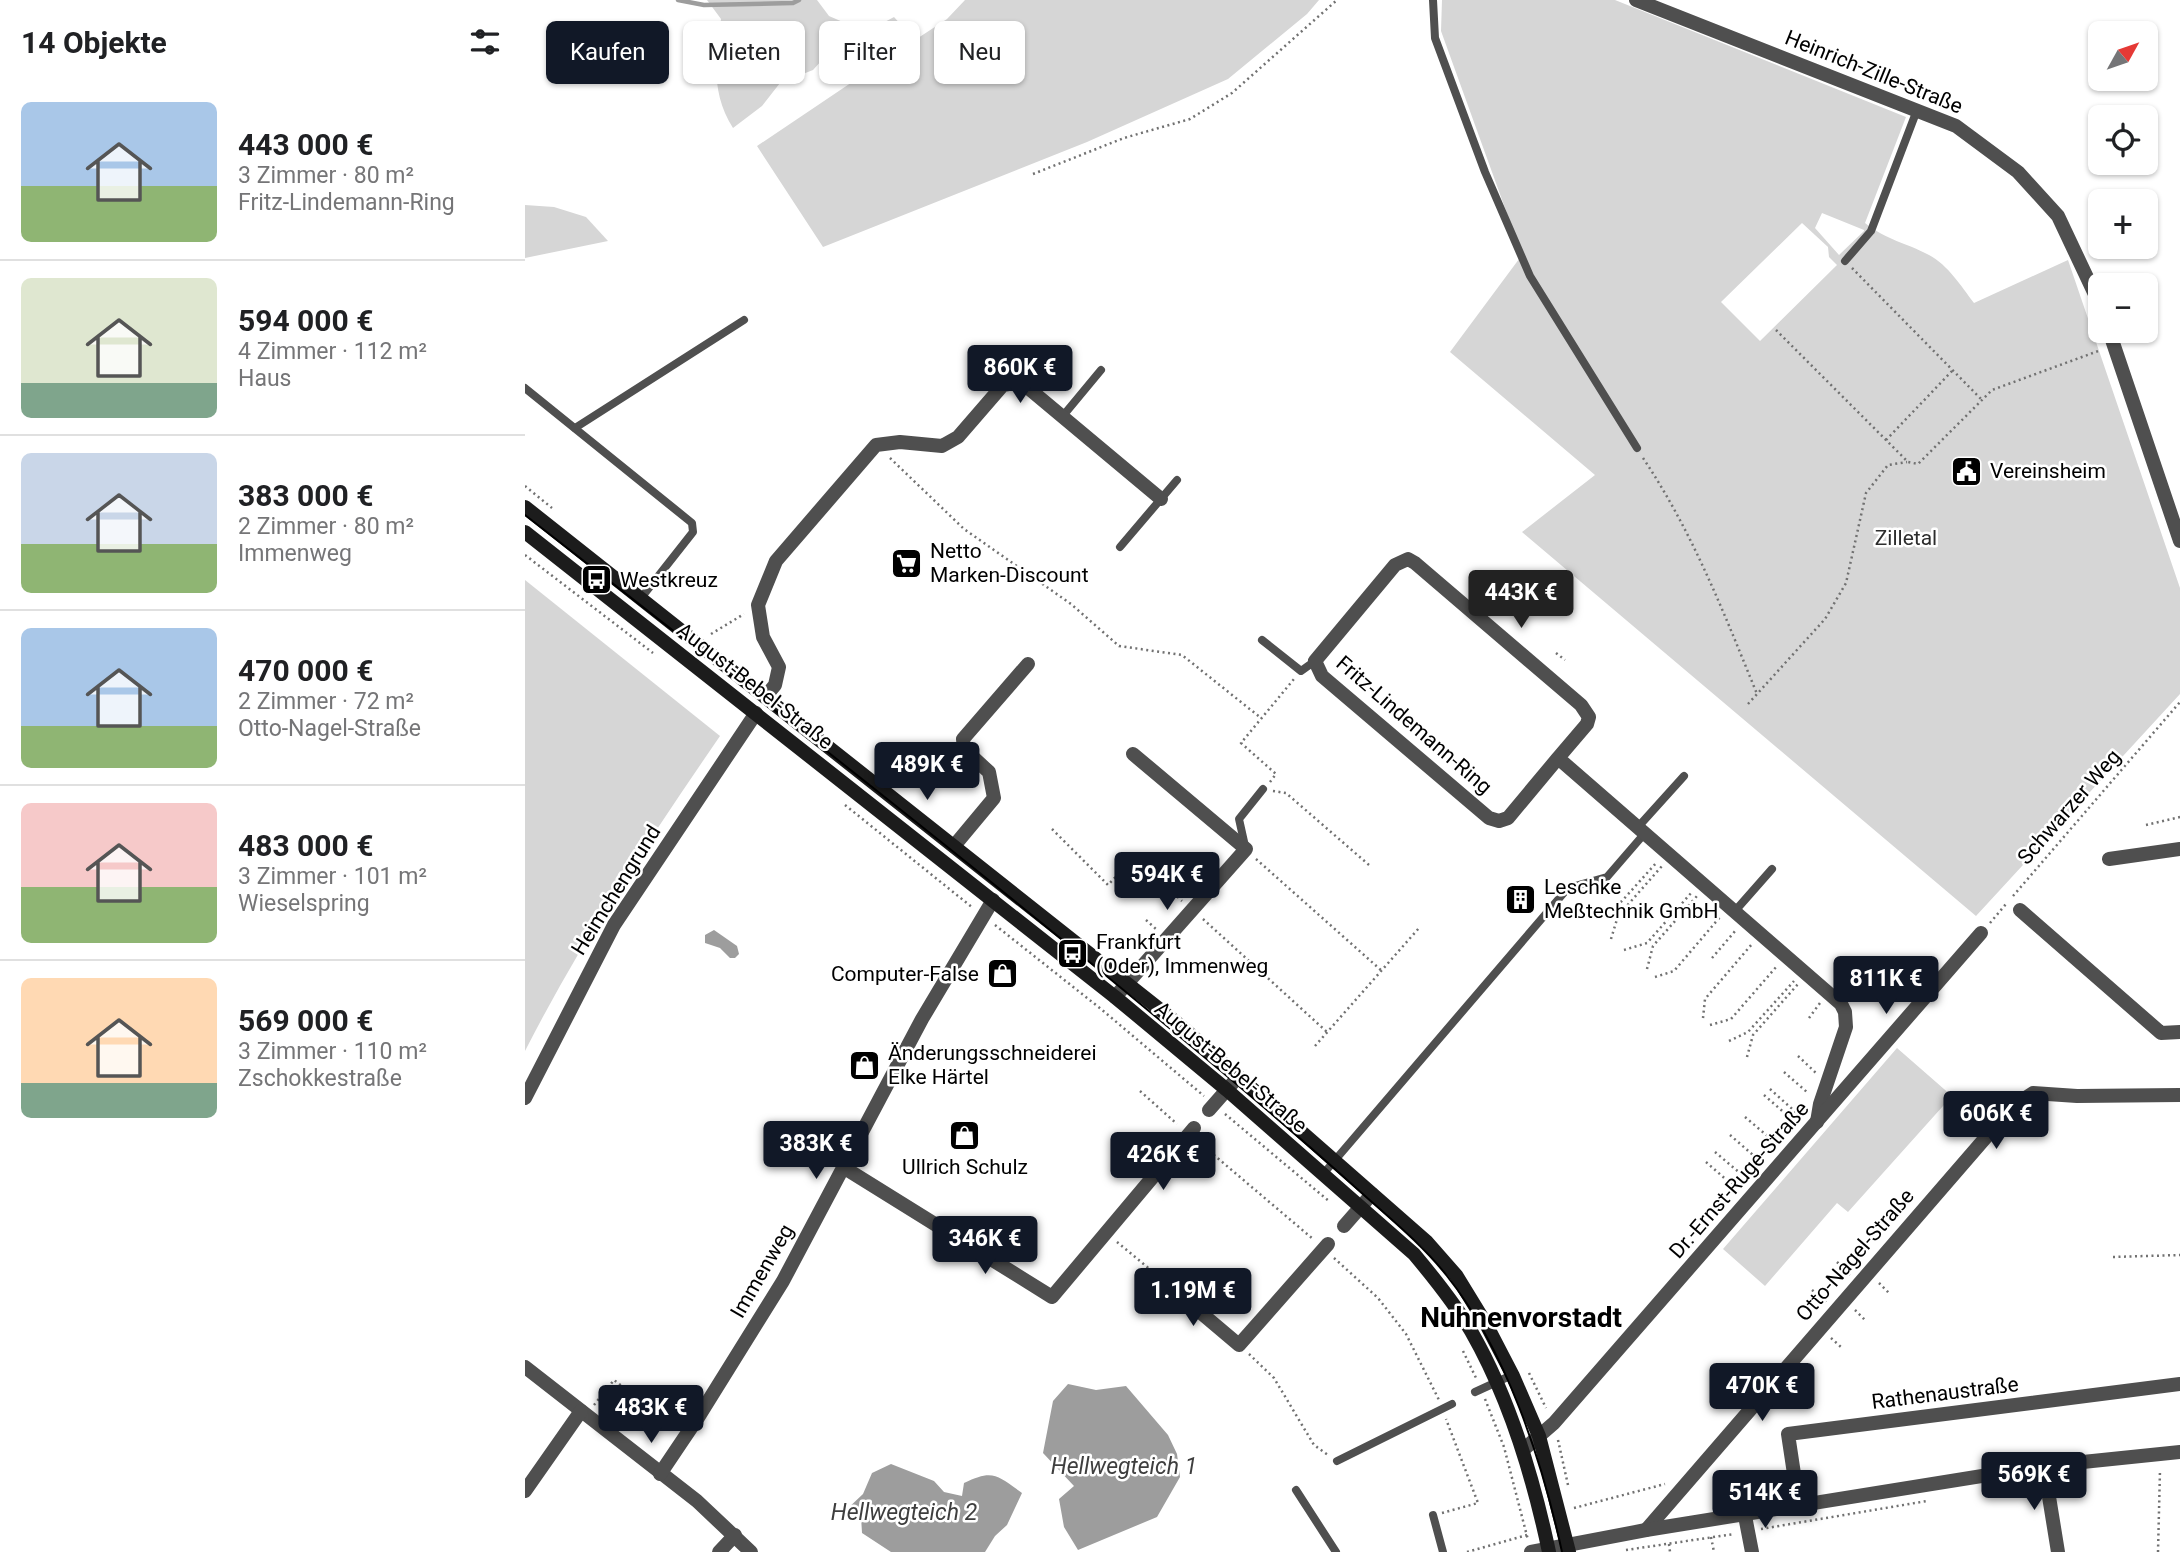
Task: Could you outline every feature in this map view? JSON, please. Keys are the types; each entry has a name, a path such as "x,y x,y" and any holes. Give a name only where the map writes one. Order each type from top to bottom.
{"street":[{"name":"Heinrich-Zille-Straße","path":"1636,0 1956,126 2018,172 2058,216 2088,280"},
{"path":"2114,345 2180,541"},
{"path":"765,697 775,685 779,667 763,637 758,605 776,561 876,445 900,442 942,446 958,437 1003,385 1021,382 1161,499"},
{"name":"August-Bebel-Straße","path":"525,507 1127,983 1427,1242 1456,1275 1486,1324 1512,1375 1539,1436 1573,1546"},
{"name":"August-Bebel-Straße","path":"525,532 1115,997 1324,1173 1414,1254 1439,1284 1471,1331 1497,1382 1523,1450 1548,1550"},
{"name":"Fritz-Lindemann-Ring","path":"1408,559 1415,562 1581,705 1589,717 1587,724 1558,758 1508,818 1499,821 1489,818 1322,676 1315,661 1395,565 1408,559"},
{"path":"954,846 994,798 989,772 964,749 963,739 1028,664"},
{"name":"Heimchengrund","path":"525,1098 614,925 756,713"},
{"path":"1115,997 1246,849 1133,754"},
{"path":"1558,758 1835,997 1845,1012 1846,1027 1812,1128"},
{"path":"2109,859 2180,849"},
{"name":"Immenweg","path":"660,1474 783,1281 922,1019 993,900"},
{"path":"2020,910 2161,1033 2180,1032"},
{"name":"Dr.-Ernst-Ruge-Straße","path":"1523,1450 1554,1423 1981,933"},
{"path":"1212,1107 1238,1077"},
{"name":"Otto-Nagel-Straße","path":"1646,1530 2013,1106 2033,1093 2077,1096 2180,1095"},
{"path":"843,1167 1052,1297 1191,1131"},
{"path":"1345,1226 1372,1194"},
{"path":"1168,1285 1240,1345 1326,1247"},
{"path":"525,1367 697,1501 751,1552"},
{"name":"Rathenaustraße","path":"1799,1507 1788,1434 2180,1384"},
{"path":"525,1491 583,1413"},
{"path":"1530,1548 1548,1550 1646,1530 2044,1466 2165,1451 2180,1452"},
{"path":"2044,1466 2058,1552"},
{"path":"1745,1516 1752,1552"},
{"path":"719,1552 734,1535"}],"lane":[{"path":"1433,0 1435,38 1485,172 1530,276 1637,448"},
{"path":"1845,261 1871,231 1917,110"},
{"path":"575,428 744,320"},
{"path":"1062,416 1101,370"},
{"path":"525,388 692,523 693,532 641,598"},
{"path":"1120,547 1177,480"},
{"path":"1262,640 1301,671 1315,661"},
{"path":"1324,1173 1568,888 1607,877 1684,776"},
{"path":"1246,849 1238,819 1263,789"},
{"path":"1736,912 1772,869"},
{"path":"1478,1391 1512,1375"},
{"path":"1337,1461 1452,1404"},
{"path":"1296,1490 1336,1552"},
{"path":"1433,1515 1443,1552"}],"path":[{"path":"1033,174 1124,138 1190,119 1232,93 1337,0"},
{"path":"1845,261 1982,400"},
{"path":"1776,330 1908,462"},
{"path":"1748,704 1825,619 1846,583 1866,493 1888,465 1908,462 1918,464 1992,390 2114,345"},
{"path":"1887,440 1953,370"},
{"path":"876,445 964,529 1071,604 1119,646 1182,655 1261,718"},
{"path":"1637,448 1665,491 1714,587 1757,694"},
{"path":"525,555 652,653"},
{"path":"711,634 758,605"},
{"path":"1556,653 1565,660"},
{"path":"1263,789 1276,774 1241,743 1301,671"},
{"name":"Schwarzer Weg","path":"1981,933 2180,702"},
{"path":"1263,789 1286,793 1369,865"},
{"path":"843,803 1101,1009 1212,1107 1331,1203"},
{"path":"2146,825 2180,817"},
{"path":"1052,829 1108,885 1133,857 1327,1032"},
{"path":"1246,849 1382,971"},
{"path":"1601,914 1622,901 1669,854"},
{"path":"1611,939 1618,916 1669,854"},
{"path":"1624,950 1647,943 1704,884"},
{"path":"1647,970 1653,946 1704,884"},
{"path":"1712,958 1736,912"},
{"path":"1655,976 1674,971 1736,912"},
{"path":"1315,1046 1419,928"},
{"path":"1703,1018 1705,999 1761,934"},
{"path":"1710,1025 1731,1019 1787,956"},
{"path":"1729,1041 1748,1032 1805,972"},
{"path":"1747,1057 1753,1035 1805,972"},
{"path":"1798,1056 1828,1083"},
{"path":"1784,1072 1820,1104"},
{"path":"1770,1089 1812,1128"},
{"path":"1140,1091 1191,1131 1326,1247 1378,1298 1406,1334 1430,1379 1478,1503 1433,1515"},
{"path":"1764,1095 1812,1128"},
{"path":"1745,1117 1789,1154"},
{"path":"1730,1135 1773,1173"},
{"path":"1715,1152 1754,1194"},
{"path":"1706,1162 1754,1194"},
{"path":"1107,1234 1168,1285"},
{"path":"2113,1257 2180,1255"},
{"path":"1240,1345 1274,1378 1314,1446 1337,1461"},
{"path":"1461,1346 1504,1447 1530,1548"},
{"path":"583,1413 614,1380 685,1436"},
{"path":"1554,1423 1571,1496"},
{"path":"2158,1552 2160,1467"},
{"path":"1573,1546 1574,1508 1666,1484"},
{"path":"1616,1552 1907,1505"},
{"path":"1467,1552 1527,1535"},
{"path":"1711,1537 1714,1552"},
{"path":"1669,1544 1670,1552"}],"green space":[{"path":"707,0 817,0 829,16 841,21 819,21 819,63 805,73 805,21 721,19"},
{"path":"965,0 1319,0 1307,14 1228,79 1087,142 823,247 757,146 849,84 920,84 920,37 934,28 934,84 1025,84 1025,21 944,21"},
{"name":"Zilletal","path":"1442,0 1615,0 1906,117 1865,223 1881,234 1936,259 1954,276 1974,303 2068,260 2088,319 2088,343 2096,343 2180,588 2180,694 1976,916 1522,532 1595,475 1450,352 1522,255 1441,31","holes":["1822,213 1864,230 1839,255 1815,228","1802,223 1828,247 1829,257 1837,265 1760,341 1721,302"]},
{"path":"718,84 779,84 762,106 733,128"},
{"path":"525,205 554,207 586,217 608,241 525,258"},
{"path":"525,580 720,736 642,851 593,930 525,1051"},
{"path":"1897,1048 1952,1096 1848,1212 1837,1203 1765,1286 1723,1249"}],"water":[{"path":"714,930 737,946 739,954 735,958 730,958 720,948 705,943 705,935"},
{"name":"Hellwegteich 1","path":"1068,1384 1096,1390 1126,1386 1168,1435 1177,1454 1180,1477 1157,1517 1078,1550 1064,1527 1059,1499 1074,1486 1043,1453 1053,1401"},
{"name":"Hellwegteich 2","path":"891,1464 934,1481 944,1492 962,1496 964,1483 989,1475 1000,1478 1022,1493 1007,1525 995,1536 985,1552 891,1552 862,1533 861,1516 845,1511 863,1494 872,1473"}],"waterway":[{"path":"678,0 704,5 793,3 799,0"}],"tram line":[{"path":"525,515 848,768 1088,961 1262,1106 1415,1241 1447,1276 1468,1305 1504,1372 1544,1480 1562,1552"}],"place":[{"name":"Vereinsheim","path":"1967,471"},
{"name":"Netto Marken-Discount","path":"907,563"},
{"name":"Westkreuz","path":"597,580"},
{"name":"Leschke Meßtechnik GmbH","path":"1521,899"},
{"name":"Frankfurt (Oder), Immenweg","path":"1073,954"},
{"name":"Computer-False","path":"1002,974"},
{"name":"Änderungsschneiderei Elke Härtel","path":"865,1065"},
{"name":"Ullrich Schulz","path":"965,1135"}],"district":[{"name":"Nuhnenvorstadt","path":"1521,1317"}]}
